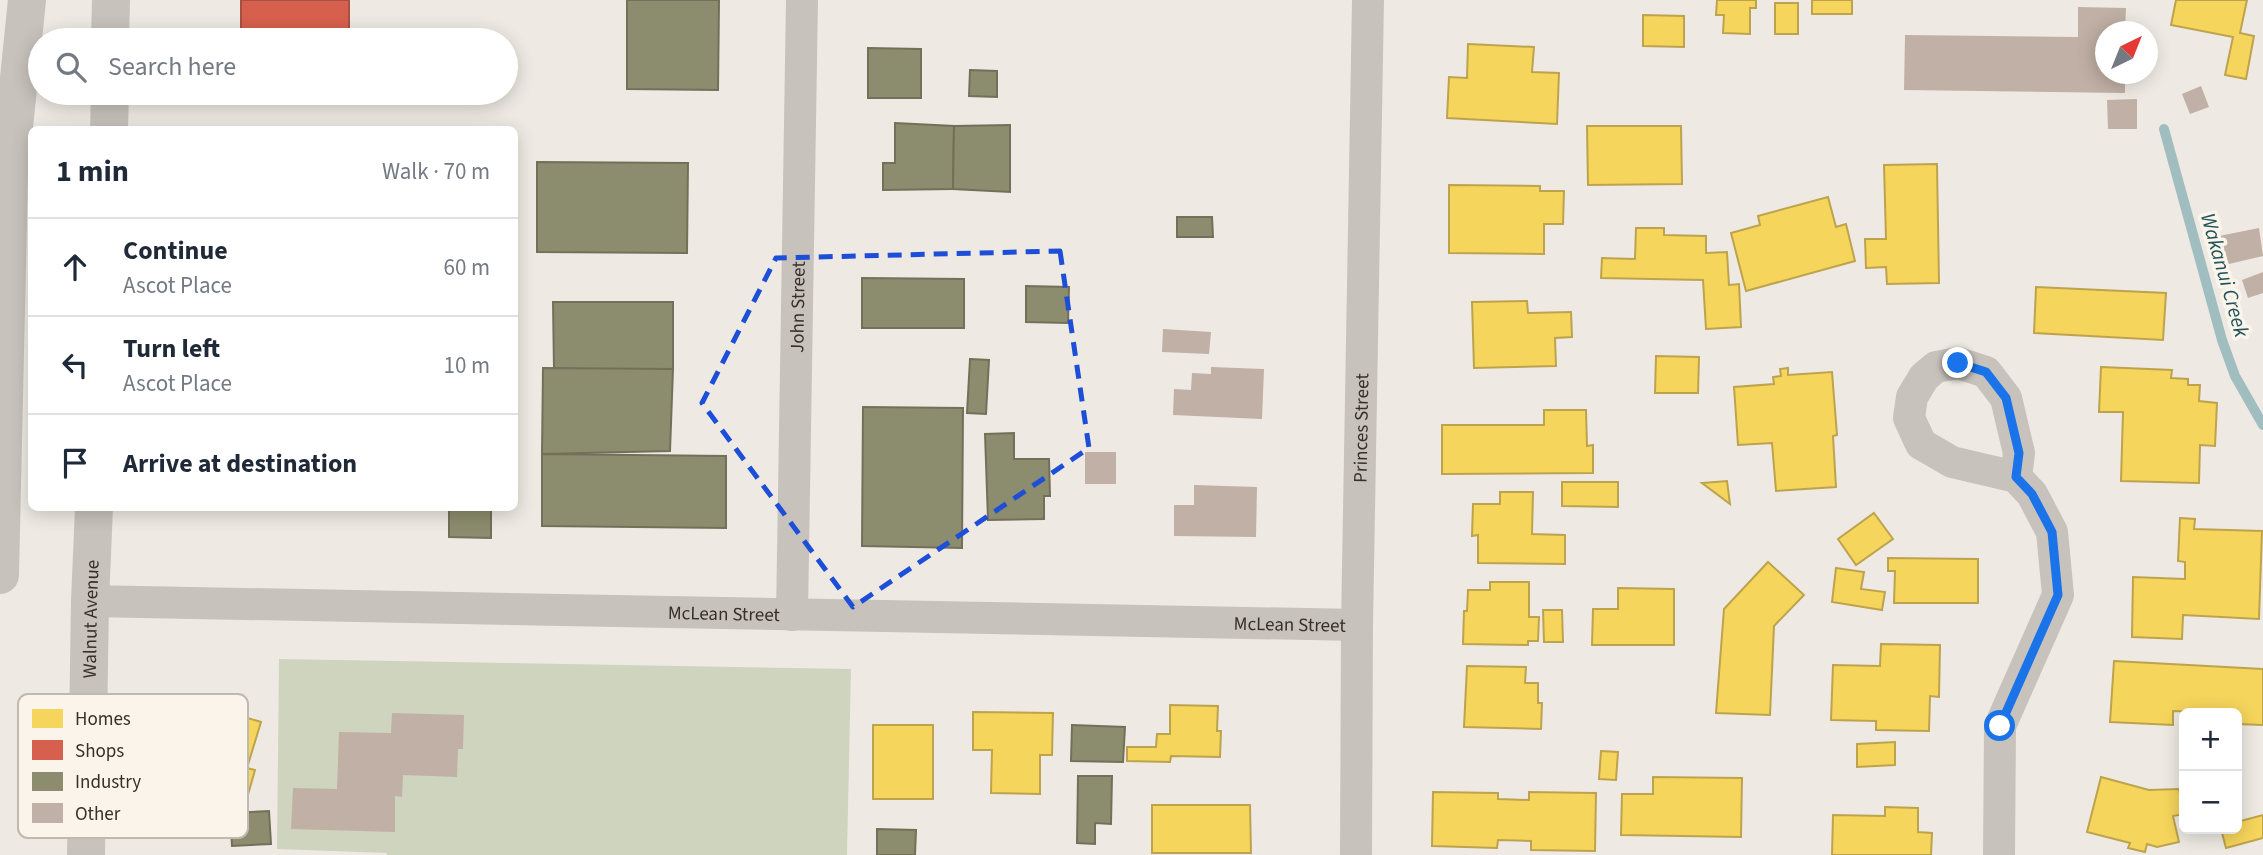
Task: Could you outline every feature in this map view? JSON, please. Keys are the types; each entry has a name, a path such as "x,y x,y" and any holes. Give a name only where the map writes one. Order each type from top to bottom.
{"street":[{"path":"0,575 27,0"},
{"path":"110,28 111,0"},
{"name":"John Street","path":"792,615 802,0"},
{"name":"Princes Street","path":"1356,855 1367,0"},
{"path":"109,126 110,105"},
{"path":"2000,855 2000,726 2058,595 2052,532 2032,494 2016,477"},
{"name":"Walnut Avenue","path":"89,694 94,511"},
{"name":"McLean Street","path":"90,601 1357,625"}],"highlighted area":[{"path":"1060,251 1089,448 853,607 702,403 776,258"}],"green space":[{"path":"279,659 851,669 847,855 387,855 277,849"}],"building: Homes":[{"path":"1717,0 1756,0 1756,8 1750,8 1750,34 1723,33 1724,15 1716,15"},
{"path":"1812,0 1852,0 1852,14 1812,14"},
{"path":"2176,0 2247,0 2240,33 2254,36 2246,79 2225,75 2233,37 2171,25"},
{"path":"1775,3 1798,3 1798,34 1775,34"},
{"path":"1643,15 1684,16 1684,47 1643,46"},
{"path":"1468,44 1534,47 1532,72 1559,73 1557,124 1447,118 1449,77 1467,78"},
{"path":"1587,126 1681,126 1682,184 1588,185"},
{"path":"1937,164 1939,283 1887,284 1886,267 1866,268 1865,239 1886,239 1884,165"},
{"path":"1449,185 1540,186 1540,191 1564,191 1563,224 1544,224 1544,254 1449,253"},
{"path":"1828,197 1836,227 1846,224 1855,261 1746,291 1731,233 1760,225 1758,216"},
{"path":"1636,228 1664,228 1664,235 1706,236 1706,253 1727,252 1729,285 1739,284 1741,327 1706,329 1703,280 1601,278 1602,258 1635,259"},
{"path":"2036,287 2166,293 2163,340 2034,333"},
{"path":"1527,301 1528,313 1571,312 1572,337 1555,338 1556,366 1474,368 1472,302"},
{"path":"1656,356 1699,357 1698,393 1655,393"},
{"path":"2101,367 2172,370 2171,378 2188,379 2188,385 2200,385 2199,401 2217,403 2215,446 2200,445 2199,483 2121,481 2123,412 2099,412"},
{"path":"1788,368 1788,375 1832,372 1837,435 1833,436 1836,487 1776,491 1772,443 1738,445 1734,387 1774,384 1773,377 1781,376 1780,369"},
{"path":"1544,410 1586,410 1587,446 1593,445 1593,473 1442,474 1442,425 1544,425"},
{"path":"1727,481 1730,504 1702,483"},
{"path":"1562,482 1618,482 1618,507 1562,506"},
{"path":"1500,492 1533,492 1532,534 1565,535 1565,564 1478,563 1478,535 1472,536 1473,504 1500,504"},
{"path":"1874,513 1893,539 1856,565 1838,539"},
{"path":"2180,518 2195,519 2194,529 2262,531 2259,619 2183,615 2182,639 2132,637 2133,577 2185,579 2185,562 2178,561"},
{"path":"1888,558 1978,559 1978,603 1894,603 1895,571 1888,571"},
{"path":"1768,562 1804,595 1774,626 1770,715 1716,713 1724,609"},
{"path":"1836,568 1864,572 1861,589 1885,592 1882,610 1832,602"},
{"path":"1490,582 1529,582 1529,617 1539,617 1538,641 1528,641 1528,645 1463,644 1468,590 1490,590"},
{"path":"1618,588 1674,589 1674,645 1592,645 1593,609 1618,609"},
{"path":"1543,610 1562,610 1563,642 1544,642"},
{"path":"1881,644 1940,645 1939,697 1930,696 1929,731 1876,730 1876,721 1831,720 1833,665 1880,666"},
{"path":"2114,661 2263,669 2263,725 2242,724 2242,708 2179,708 2179,711 2173,711 2173,725 2110,722"},
{"path":"1467,666 1526,667 1525,683 1538,683 1538,703 1542,703 1541,729 1464,727"},
{"path":"1170,705 1218,706 1220,757 1171,756 1170,762 1127,761 1127,747 1156,747 1157,734 1170,734"},
{"path":"973,712 1053,713 1052,755 1040,755 1040,794 991,793 992,750 973,750"},
{"path":"248,718 261,722 248,765"},
{"path":"873,725 933,725 933,799 873,799"},
{"path":"1895,742 1895,765 1857,767 1857,744"},
{"path":"1601,751 1618,752 1616,780 1599,779"},
{"path":"248,768 255,770 248,794"},
{"path":"1653,777 1742,778 1741,837 1621,835 1622,794 1653,794"},
{"path":"2101,777 2149,790 2179,789 2179,815 2173,816 2179,842 2157,847 2147,844 2145,852 2128,848 2130,843 2087,832"},
{"path":"1433,792 1498,793 1498,799 1529,800 1529,792 1596,793 1595,851 1531,850 1531,841 1498,840 1497,848 1432,846"},
{"path":"1152,805 1250,805 1251,853 1152,853"},
{"path":"1885,807 1918,808 1918,832 1932,833 1931,855 1832,855 1833,815 1885,816"},
{"path":"2263,815 2263,838 2226,848 2222,834 2242,834 2242,821"}],"building: Shops":[{"path":"241,0 349,0 349,28 241,28"}],"building: Industry":[{"path":"627,0 719,0 718,90 627,89"},
{"path":"868,48 921,49 921,98 868,98"},
{"path":"970,70 997,71 997,97 969,96"},
{"path":"895,123 954,126 953,189 883,190 883,163 895,163"},
{"path":"1010,125 1010,192 953,189 954,126"},
{"path":"537,162 688,163 687,253 537,252"},
{"path":"1177,217 1212,217 1213,237 1177,237"},
{"path":"862,278 964,279 964,328 862,328"},
{"path":"1026,286 1069,287 1068,323 1026,322"},
{"path":"553,302 673,302 673,369 554,369"},
{"path":"970,359 989,360 986,414 967,413"},
{"path":"543,368 673,369 670,451 542,454"},
{"path":"863,407 963,408 962,548 862,546"},
{"path":"1014,433 1014,459 1049,459 1050,496 1044,496 1044,519 988,520 985,434"},
{"path":"542,454 726,456 726,528 542,526"},
{"path":"449,511 491,511 491,538 449,537"},
{"path":"1072,725 1125,727 1123,762 1071,761"},
{"path":"1078,776 1112,776 1111,824 1095,823 1095,844 1077,843"},
{"path":"269,811 271,844 232,846 232,838 248,838 248,812"},
{"path":"877,829 916,830 915,855 877,855"}],"building: Other":[{"path":"2078,7 2126,8 2125,21 2095,21 2095,84 2125,84 2125,93 1904,90 1905,35 2078,37"},
{"path":"2201,86 2209,107 2190,114 2182,94"},
{"path":"2137,99 2137,129 2108,129 2107,100"},
{"path":"2259,228 2263,256 2216,267 2209,238"},
{"path":"2263,272 2263,293 2248,298 2242,280"},
{"path":"1163,329 1211,332 1209,354 1162,352"},
{"path":"1211,367 1264,369 1262,419 1173,415 1174,389 1191,390 1192,373 1211,374"},
{"path":"1085,452 1116,452 1116,484 1085,484"},
{"path":"1194,485 1257,487 1256,537 1174,536 1174,505 1194,505"},
{"path":"392,713 464,715 463,749 458,749 457,777 403,775 402,797 395,796 395,832 291,829 293,788 337,789 339,732 391,733"}],"waterway":[{"name":"Wakanui Creek","path":"2164,129 2222,340 2235,376 2263,425"}],"route":[{"path":"1958,363 1986,372 2006,398 2019,453 2016,477 2032,494 2052,532 2058,595 2000,726"}]}
